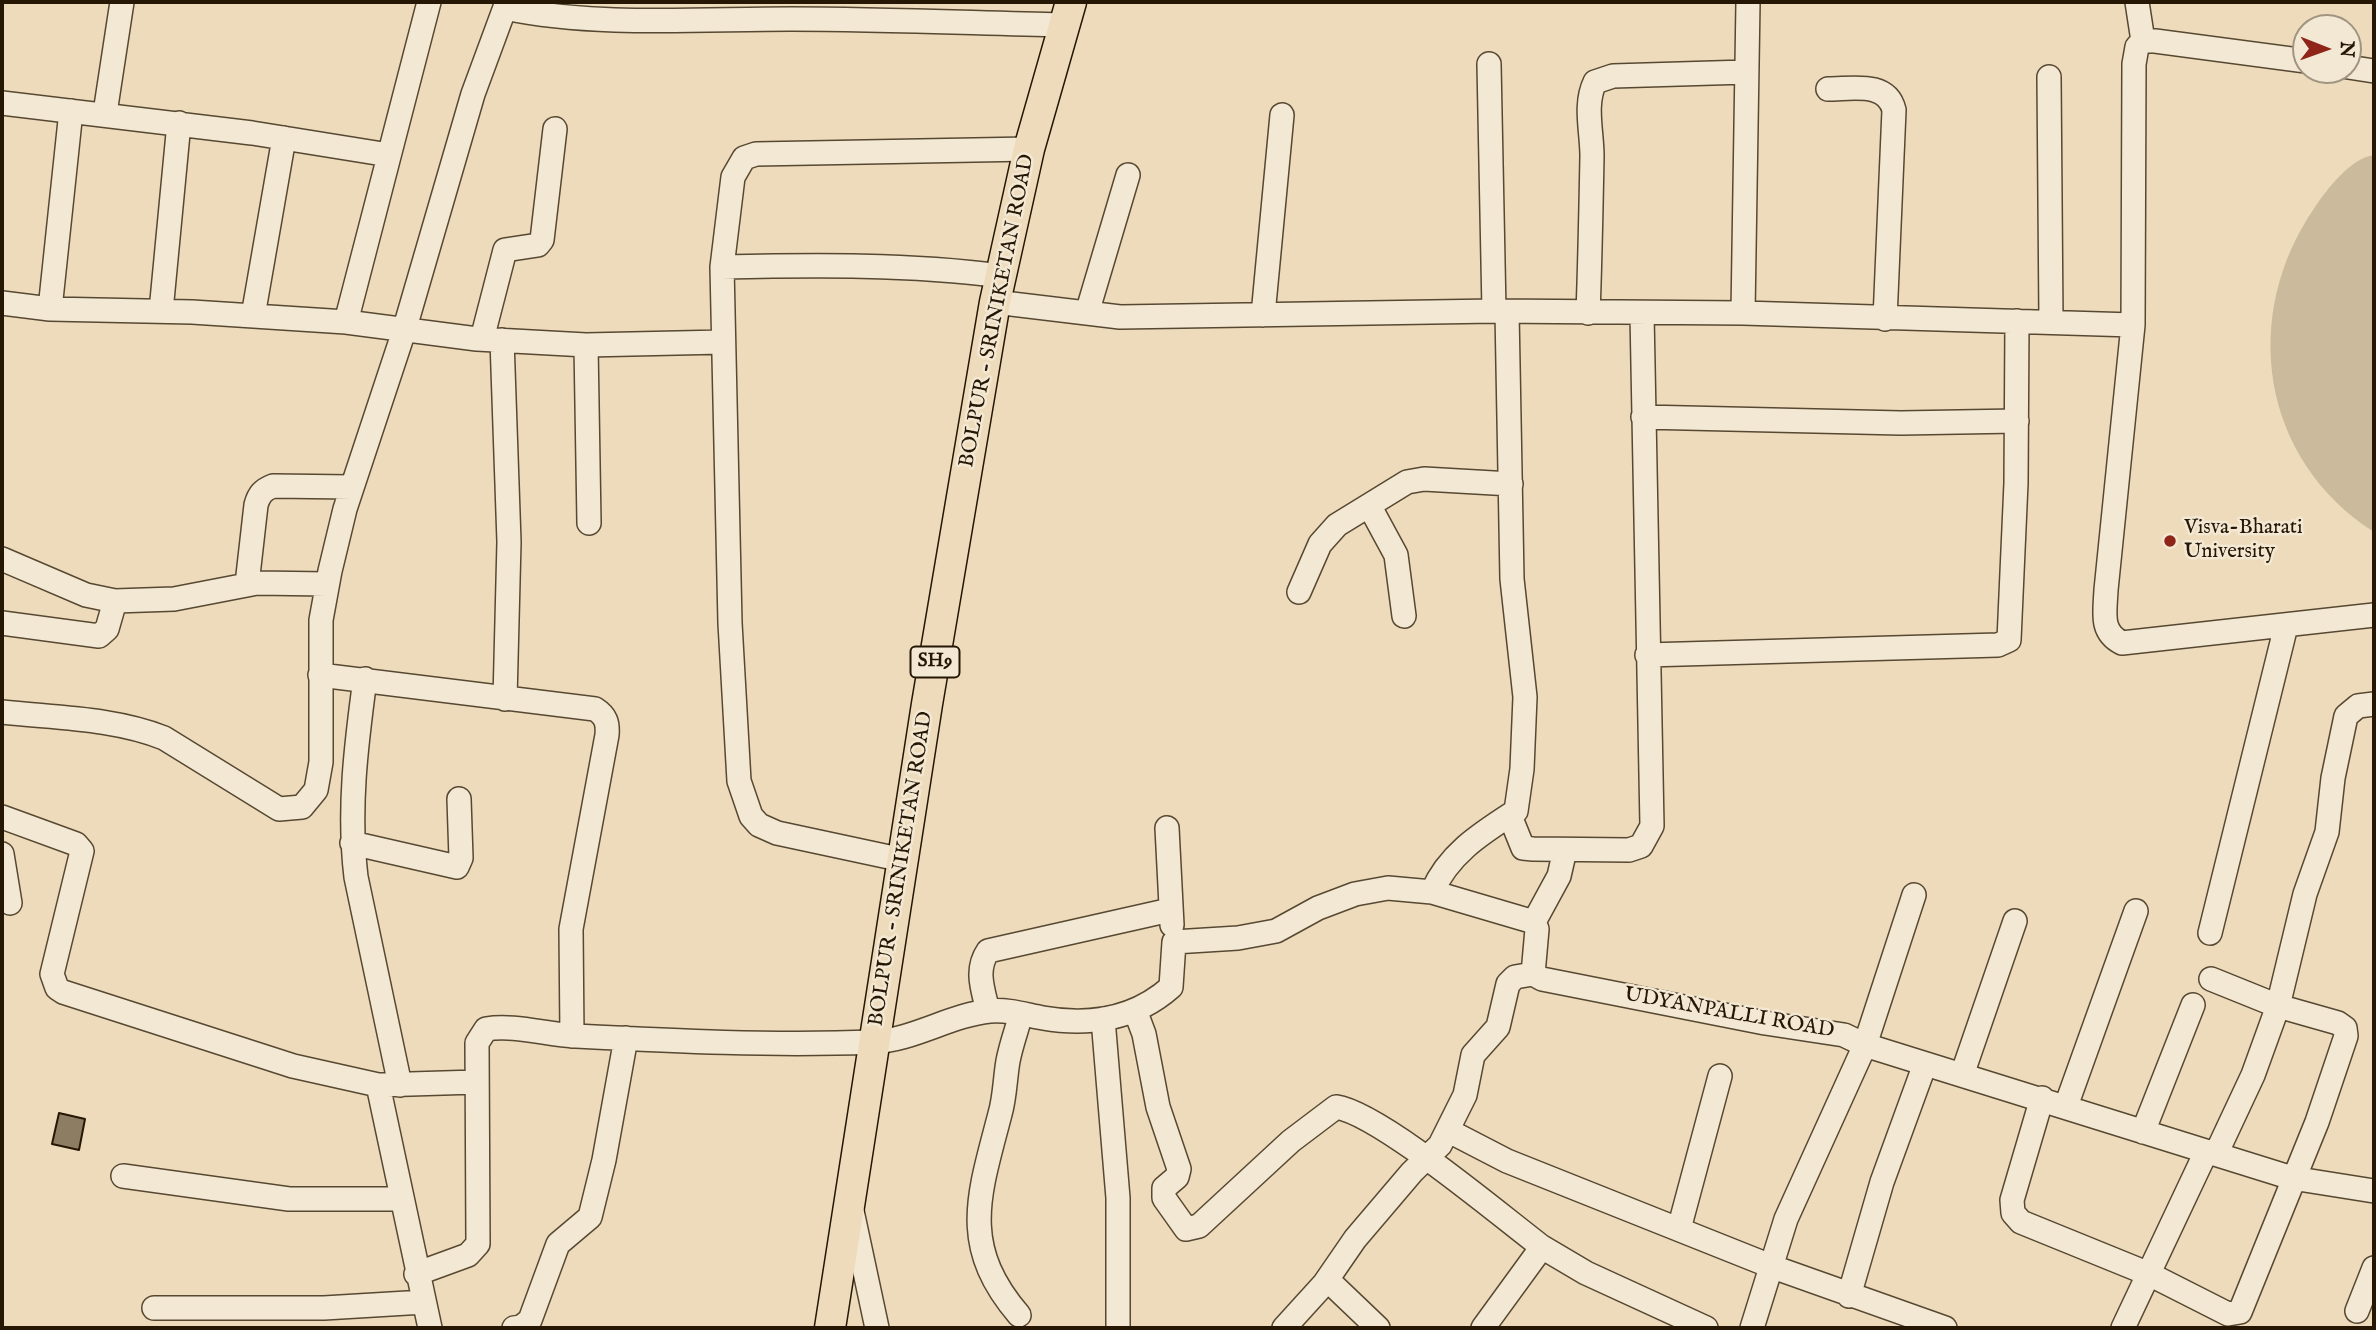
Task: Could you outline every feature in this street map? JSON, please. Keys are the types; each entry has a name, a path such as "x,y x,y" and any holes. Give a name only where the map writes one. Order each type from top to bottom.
{"main road":[{"name":"BOLPUR - SRINIKETAN ROAD","path":"830,1328 903,860 999,289 1029,149 1066,13"}],"street":[{"path":"105,113 122,2"},
{"path":"346,322 429,2"},
{"path":"1743,313 1748,2"},
{"path":"2137,2 2143,41"},
{"path":"2,712 125,725 147,731 164,738 279,809 302,807 312,798 321,762 321,620 327,584 352,487 404,331 473,94 524,8 681,21 1066,13"},
{"path":"2292,59 2207,46 2143,41 2137,47 2134,64 2133,325 2104,625 2111,638 2122,643 2374,615"},
{"path":"1432,892 1440,874 1464,846 1516,811 1520,790 1525,697 1511,579 1511,484 1489,64"},
{"path":"1588,313 1592,157 1588,106 1595,82 1613,76 1746,72"},
{"path":"2049,77 2051,321"},
{"path":"1828,89 1883,91 1891,98 1894,110 1885,319"},
{"path":"2,103 105,113 389,155"},
{"path":"50,309 71,111"},
{"path":"1263,315 1282,114"},
{"path":"161,312 179,123"},
{"path":"505,699 509,542 492,339 505,250 538,245 542,240 555,129"},
{"path":"253,316 284,138"},
{"path":"903,860 777,833 759,825 746,805 739,780 730,623 722,267 733,177 744,158 757,154 1029,149"},
{"path":"1087,313 1128,175"},
{"path":"722,267 936,267 999,289 1087,313 1120,317 1501,311 1743,313 2133,325"},
{"path":"2,303 50,309 346,322 404,331 586,345 723,342"},
{"path":"1510,816 1523,848 1629,850 1641,846 1649,837 1653,825 1647,655 1642,314"},
{"path":"1647,655 1904,650 2005,643 2012,635 2017,321"},
{"path":"586,345 589,523"},
{"path":"1643,418 1901,423 2017,421"},
{"path":"1300,592 1320,544 1337,525 1407,482 1424,479 1511,484"},
{"path":"247,584 259,495 274,486 352,487"},
{"path":"1370,507 1396,555 1404,615"},
{"path":"2,559 86,594 115,601 174,599 247,584 327,584"},
{"path":"2,623 99,636 107,629 115,601"},
{"path":"2210,933 2286,626"},
{"path":"320,675 595,709 602,714 608,725 571,929 572,1036"},
{"path":"365,679 354,764 352,843 402,1199 416,1274 430,1328"},
{"path":"2123,1328 2253,1075 2278,1006 2305,894 2327,832 2341,731 2346,716 2358,706 2374,704"},
{"path":"321,762 354,764"},
{"path":"352,843 457,867 461,858 459,799"},
{"path":"2,817 76,844 82,852 52,974 57,988 246,1052 388,1085 476,1082"},
{"path":"416,1274 468,1255 478,1244 477,1043 486,1028 572,1036 724,1042 876,1042 988,1011 1072,1022 1103,1019 1135,1010 1171,987 1174,942 1167,828"},
{"path":"1534,922 1559,876 1565,850"},
{"path":"2,854 10,903"},
{"path":"1174,942 1238,938 1276,931 1318,908 1355,894 1388,888 1432,892 1534,922"},
{"path":"1752,1328 1786,1219 1865,1045 1914,895"},
{"path":"988,1011 980,971 982,960 988,951 1170,910"},
{"path":"2066,1106 2136,911"},
{"path":"1962,1075 2015,921"},
{"path":"1284,1328 1324,1284 1355,1239 1412,1172 1427,1160 1449,1131 1465,1095 1474,1055 1499,1027 1508,984 1515,977 1533,974 1537,929 1534,922"},
{"name":"UDYANPALLI ROAD","path":"1533,974 1542,979 1712,1013 1844,1035 1865,1045 2292,1178 2374,1191"},
{"path":"2042,1098 2012,1200 2013,1213 2021,1222 2149,1274 2233,1321 2242,1307 2292,1178 2318,1122 2346,1036 2345,1028 2338,1023 2278,1006 2211,979"},
{"path":"2143,1132 2193,1005"},
{"path":"1135,1010 1144,1034 1158,1107 1180,1169 1177,1177 1164,1188 1164,1198 1186,1229 1199,1226 1291,1141 1336,1107 1359,1114 1427,1160 1542,1247 1586,1273 1706,1328"},
{"path":"1019,1315 997,1289 986,1265 981,1245 979,1211 982,1182 1001,1112 1009,1058 1021,1014"},
{"path":"1103,1019 1118,1198 1118,1328"},
{"path":"514,1328 521,1327 530,1320 558,1244 590,1217 604,1160 626,1038"},
{"path":"1849,1296 1882,1182 1926,1064"},
{"path":"1679,1229 1720,1076"},
{"path":"1449,1131 1507,1161 1773,1267 1945,1328"},
{"path":"123,1176 289,1199 402,1199"},
{"path":"849,1198 877,1328"},
{"path":"1483,1328 1542,1247"},
{"path":"2357,1311 2374,1268"},
{"path":"1324,1284 1333,1285 1378,1328"},
{"path":"154,1308 324,1308 424,1302"}],"shaded area":[{"path":"2374,155 2374,532 2336,502 2306,466 2285,426 2274,383 2271,338 2277,293 2291,249 2315,207 2333,183 2348,168 2365,157"}],"building":[{"path":"59,1113 85,1119 79,1150 52,1144"}],"place":[{"name":"Visva-Bharati University","path":"2170,541"}]}
